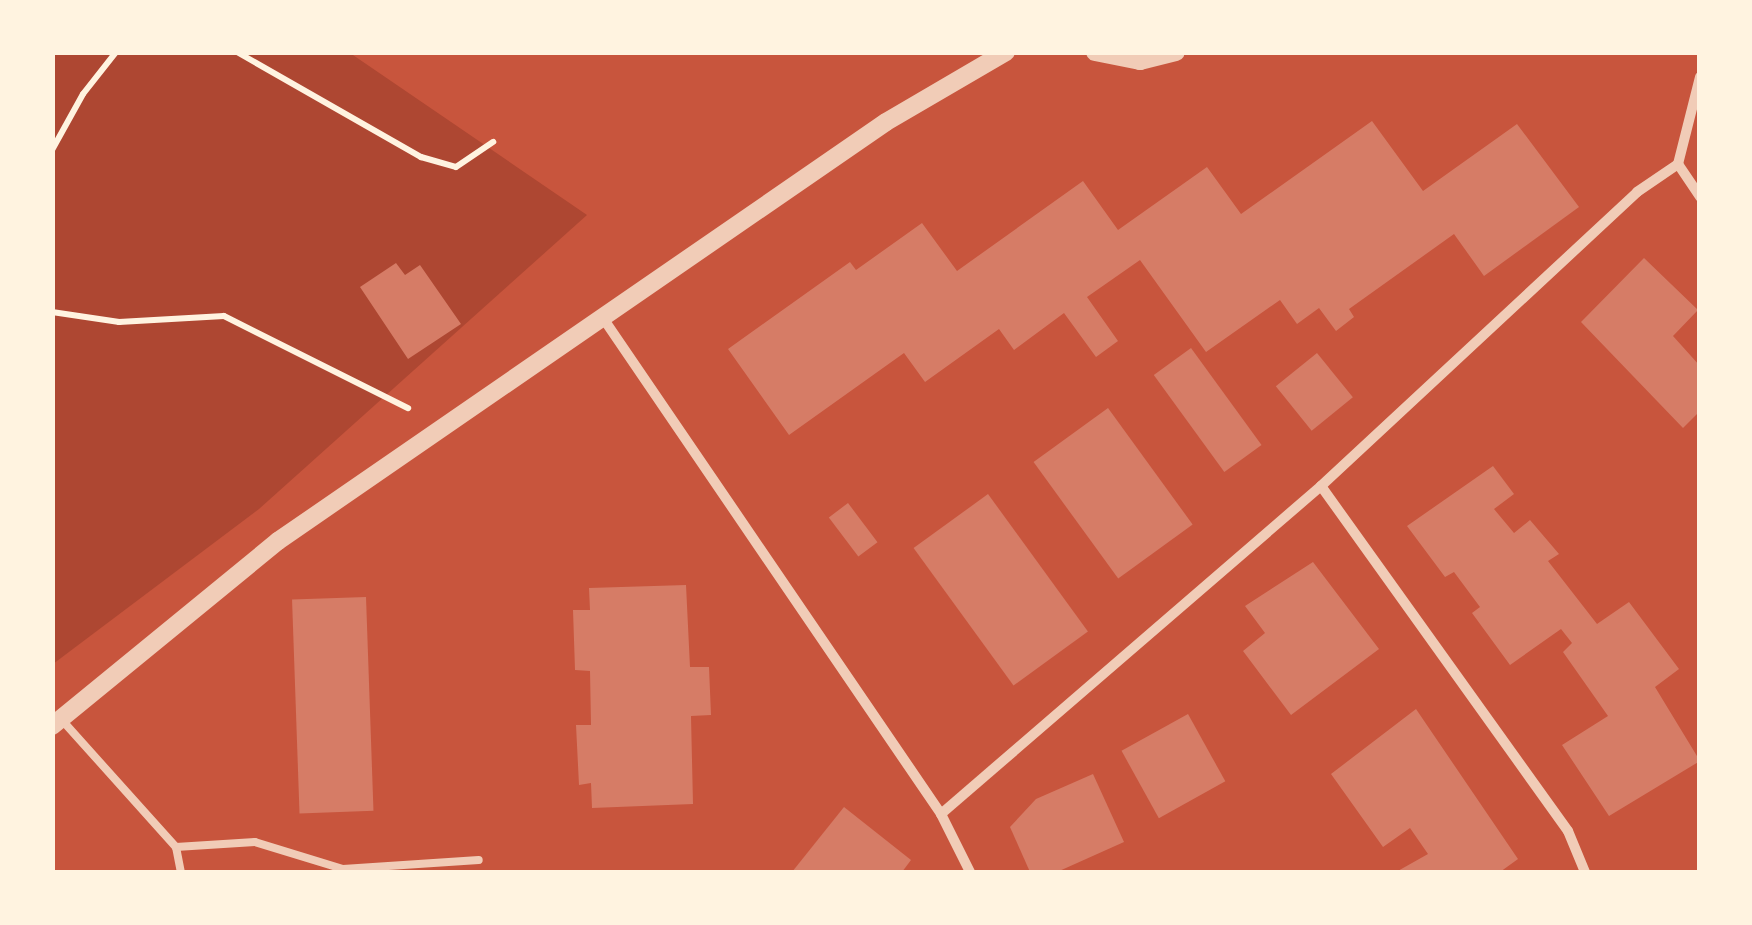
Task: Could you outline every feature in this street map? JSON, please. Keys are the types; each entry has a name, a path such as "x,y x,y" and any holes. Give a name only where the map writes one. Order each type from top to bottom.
{"street":[{"path":"57,723 278,542 605,321 886,122 1006,52"},
{"path":"1095,52 1140,62 1176,52"},
{"path":"941,814 1321,486 1637,192 1678,164 1700,77"},
{"path":"1678,164 1700,197"},
{"path":"605,321 941,814 970,872"},
{"path":"1321,486 1568,831 1585,872"}],"lane":[{"path":"57,723 176,847 181,872"},
{"path":"176,847 256,842 344,869 480,860"}],"path":[{"path":"52,150 83,94 116,52"},
{"path":"236,52 421,157 456,167 492,142"},
{"path":"52,312 120,322 224,316 329,372 366,383 444,429"}],"shaded area":[{"path":"53,53 350,53 587,215 259,509 53,664"}],"building":[{"path":"1372,121 1423,191 1517,124 1579,207 1484,276 1454,234 1349,309 1354,317 1336,331 1319,308 1297,324 1280,300 1206,352 1140,260 1087,297 1118,341 1096,357 1064,313 1014,350 999,329 925,382 904,353 789,435 728,349 850,262 856,270 922,223 957,271 1083,181 1118,230 1207,167 1241,214"},
{"path":"1644,258 1698,310 1673,336 1700,366 1700,411 1683,428 1581,322"},
{"path":"396,263 405,275 420,265 461,324 408,359 360,287"},
{"path":"1191,348 1262,445 1224,472 1154,375"},
{"path":"1317,353 1353,397 1312,431 1276,386"},
{"path":"1108,408 1193,524 1118,579 1034,462"},
{"path":"1493,466 1514,494 1494,509 1514,533 1530,520 1559,554 1548,561 1597,624 1629,602 1679,669 1655,687 1700,761 1609,816 1562,745 1608,716 1563,652 1572,643 1561,629 1510,665 1472,613 1480,607 1454,572 1445,577 1407,526"},
{"path":"988,494 1088,632 1013,686 914,548"},
{"path":"848,503 877,542 858,557 829,517"},
{"path":"1313,562 1379,649 1291,715 1243,651 1265,633 1245,606"},
{"path":"686,585 690,667 709,667 711,715 691,716 693,804 592,808 591,783 579,785 576,725 591,725 590,671 575,670 573,610 590,610 589,588"},
{"path":"366,597 373,811 300,813 292,600"},
{"path":"1416,709 1518,859 1500,872 1396,872 1428,854 1410,828 1383,847 1331,774"},
{"path":"1188,714 1225,781 1159,818 1122,751"},
{"path":"1093,774 1124,842 1057,872 1030,872 1010,827 1036,799"},
{"path":"844,807 911,860 902,872 792,872"}]}
